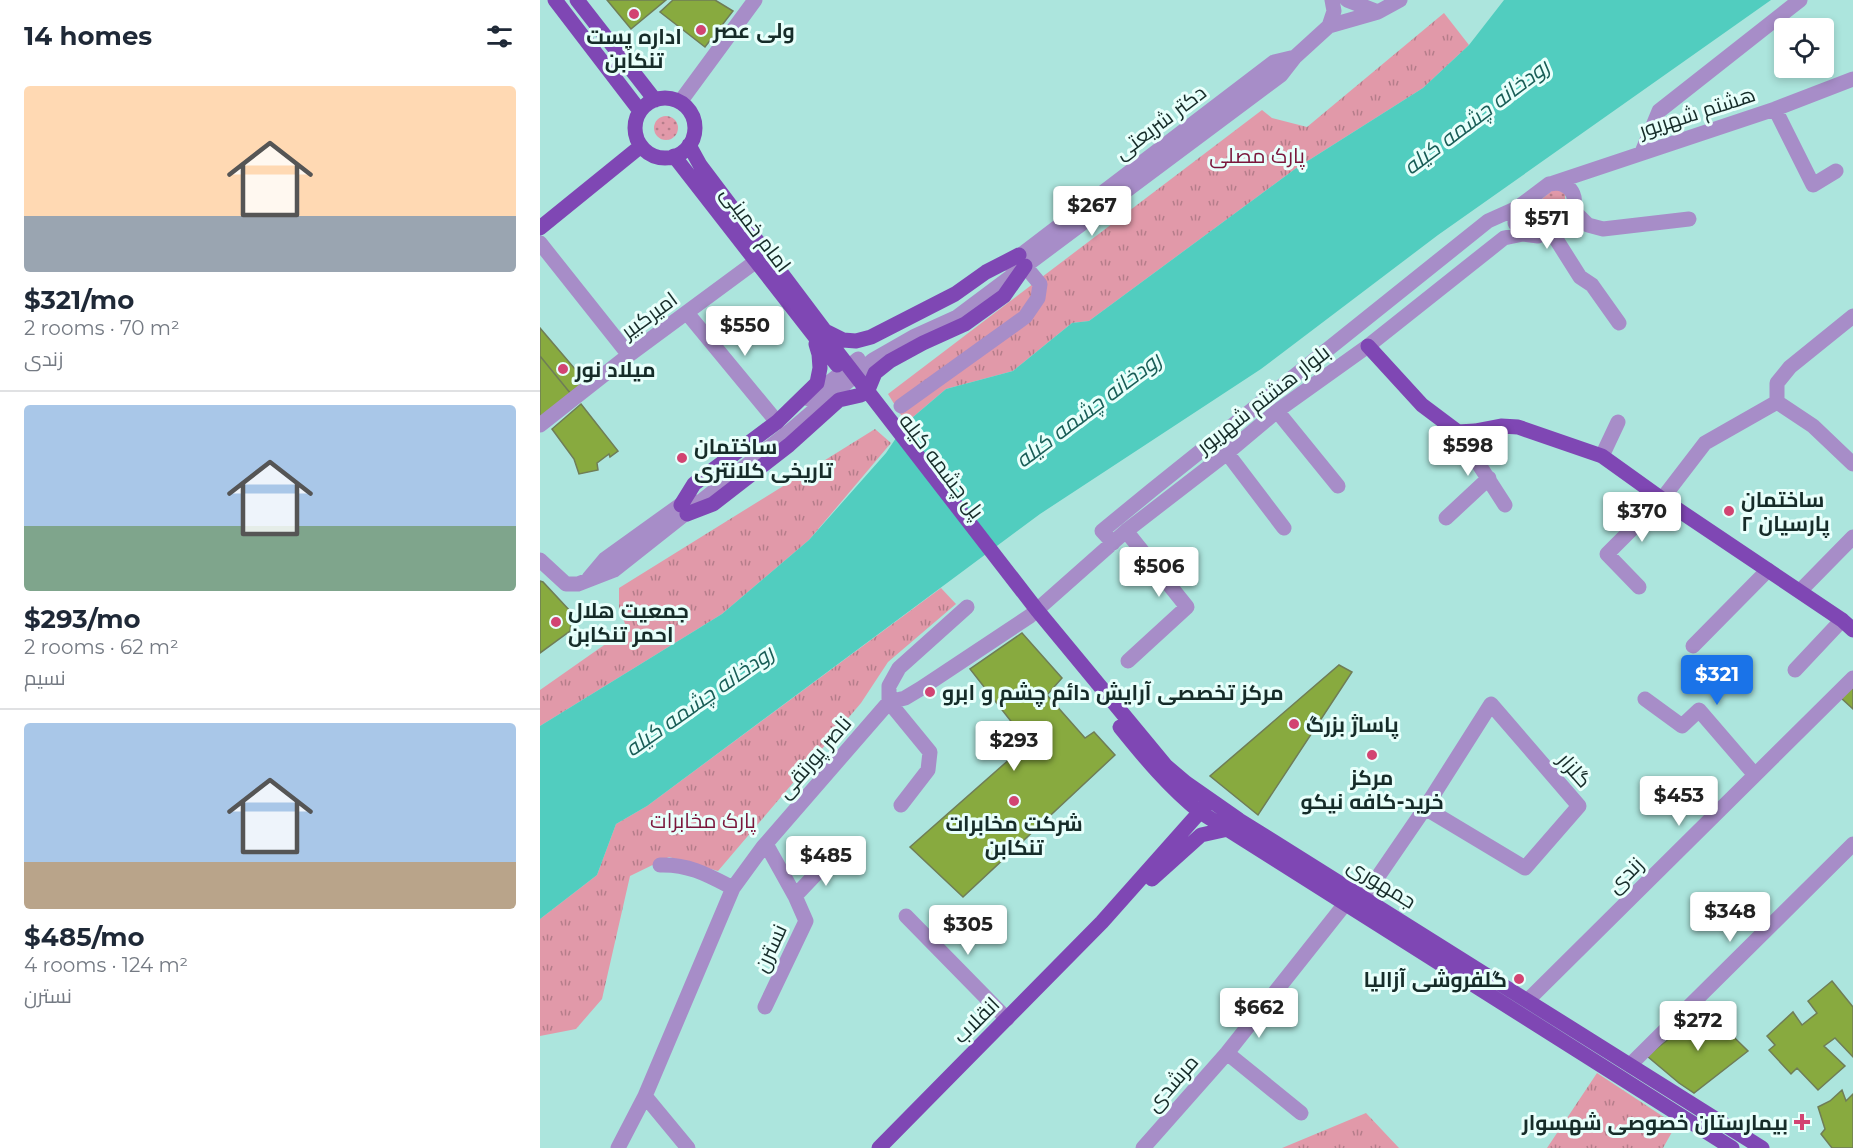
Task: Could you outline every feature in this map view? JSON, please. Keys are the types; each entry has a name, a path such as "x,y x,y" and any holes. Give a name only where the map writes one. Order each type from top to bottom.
{"main road":[{"path":"555,0 640,111"},
{"path":"577,0 655,100"},
{"path":"665,98 680,102 690,111 694,119 695,128 689,145 674,156 656,156 641,146 635,129 640,111 646,104 655,100 665,98"},
{"name":"امام خمینی","path":"689,145 700,165 832,352"},
{"path":"540,228 641,146"},
{"name":"امام خمینی","path":"674,156 756,262 819,334"},
{"path":"684,509 694,484 777,422 817,383 820,368 819,334 856,341 872,337 955,294 986,272 1022,261"},
{"path":"684,509 713,504 789,445 839,400 865,392 875,373 891,361 965,324 1004,296 1022,261"},
{"path":"1368,346 1422,405 1458,432 1501,426 1518,427 1602,456 1662,500 1848,625"},
{"name":"پل چشمه کیله","path":"832,352 1029,607"},
{"name":"جمهوری","path":"1029,607 1154,770 1176,793 1205,806 1364,897 1762,1148"},
{"name":"جمهوری","path":"1205,806 1228,829 1732,1148"},
{"name":"انقلاب","path":"883,1146 1102,922 1205,806"},
{"name":"انقلاب","path":"1102,922 1202,836 1228,829"}],"street":[{"path":"680,102 755,0"},
{"path":"1329,26 1334,11 1332,0"},
{"path":"1347,0 1378,12"},
{"name":"دکتر شریعتی","path":"541,563 566,584 578,584 614,570 684,509 790,431 870,350 953,308 1022,261 1161,157 1274,62 1295,57 1329,26 1378,12 1400,0"},
{"path":"1642,152 1659,111 1800,0"},
{"name":"هشتم شهریور","path":"1517,208 1553,183 1775,109 1853,79"},
{"path":"1775,109 1813,184 1836,171"},
{"path":"1553,183 1569,188 1574,200 1572,209 1549,228 1580,277 1592,285 1619,323"},
{"path":"1517,208 1515,223 1523,234"},
{"name":"بلوار هشتم شهریور","path":"1029,607 1107,537 1488,221 1517,208"},
{"path":"1572,209 1588,225 1603,229 1689,219"},
{"name":"بلوار هشتم شهریور","path":"1107,537 1126,531 1277,411 1368,346 1504,238 1523,234 1538,236 1549,228"},
{"path":"540,243 629,355"},
{"path":"901,406 1025,317 1038,298 1040,284 1022,261"},
{"name":"امیرکبیر","path":"540,425 629,355 756,262"},
{"path":"687,313 777,422"},
{"path":"1777,402 1777,383 1790,367 1853,316"},
{"path":"1777,402 1813,426 1853,464"},
{"path":"1639,587 1607,554 1662,500 1705,443 1777,402"},
{"path":"1277,411 1338,486"},
{"path":"1602,456 1618,422"},
{"path":"1458,432 1505,505"},
{"path":"1227,453 1284,528"},
{"path":"1446,518 1489,478"},
{"path":"1126,531 1187,607 1128,661"},
{"path":"1800,591 1853,537"},
{"path":"1693,646 1768,570"},
{"path":"900,805 928,770 930,752 889,702 889,686 899,668 967,607"},
{"name":"ناصر پورتقی","path":"618,1148 645,1096 733,888 766,844 889,702 905,698 920,689 1029,607"},
{"path":"1795,670 1848,625"},
{"name":"زندی","path":"1528,1000 1853,678"},
{"path":"1645,699 1682,726 1699,710 1755,775"},
{"name":"گلزار","path":"1364,897 1425,808 1491,704 1579,806 1525,868 1425,808"},
{"name":"نسترن","path":"765,1007 806,921 766,844"},
{"path":"1630,1065 1853,844"},
{"path":"795,896 833,856"},
{"path":"660,865 678,864 706,873 733,888"},
{"name":"مرشدی","path":"1149,1147 1345,904"},
{"path":"906,916 1007,1019"},
{"path":"1227,1053 1301,1113"},
{"path":"645,1096 688,1148"}],"green space":[{"name":"پارک مصلی","path":"1444,13 1469,45 1423,88 1295,169 1089,321 1072,323 1013,371 946,389 906,423 888,394 1262,110 1272,118 1307,127"},
{"path":"666,116 671,117 677,123 677,133 671,139 666,140 661,139 655,133 654,128 655,123 661,117"},
{"path":"1554,189 1565,193 1565,205 1537,227 1527,228 1523,223 1522,215"},
{"path":"875,429 891,443 809,540 722,614 540,726 540,690 627,629 619,608 619,588"},
{"name":"پارک مخابرات","path":"941,588 956,604 888,662 861,703 718,871 669,857 630,876 602,999 576,1029 540,1036 540,919 597,875 616,824 647,806"},
{"path":"1597,1073 1676,1125 1663,1148 1547,1148"},
{"path":"1366,1113 1399,1148 1282,1148"}],"water":[{"name":"رودخانه چشمه کیله","path":"1504,0 1771,0 1438,235 1261,369 1040,514 647,806 616,824 597,875 540,919 540,726 722,614 809,540 886,453 906,423 946,389 1013,371 1072,323 1089,321 1295,169 1423,88 1469,45"}],"building":[{"name":"اداره پست تنکابن","path":"607,0 666,0 631,29"},
{"name":"ولی عصر","path":"673,0 715,0 733,11 705,47 660,12"},
{"name":"میلاد نور","path":"540,328 587,383 571,394 540,356"},
{"path":"540,356 571,394 540,417"},
{"path":"581,404 618,451 610,457 609,454 597,463 598,470 579,474 574,459 552,429"},
{"name":"جمعیت هلال احمر تنکابن","path":"540,581 572,613 570,631 540,653"},
{"name":"شرکت مخابرات تنکابن","path":"1022,633 1062,678 1047,695 1085,738 1094,732 1115,755 963,897 910,847 1028,743 970,669"},
{"name":"پاساژ بزرگ","path":"1339,665 1352,672 1258,815 1210,776"},
{"path":"1853,685 1853,709 1841,698"},
{"path":"1832,981 1853,1007 1853,1057 1835,1038 1824,1046 1845,1066 1818,1090 1797,1068 1791,1074 1769,1050 1775,1045 1767,1036 1793,1012 1802,1025 1817,1013 1808,1001"},
{"path":"1706,1010 1748,1051 1694,1093 1647,1056"},
{"path":"1842,1090 1846,1101 1853,1094 1853,1148 1832,1148 1821,1134 1825,1129 1818,1107 1830,1101"}],"place":[{"name":"اداره پست تنکابن","path":"634,14"},
{"name":"ولی عصر","path":"701,30"},
{"name":"میلاد نور","path":"563,369"},
{"name":"ساختمان تاریخی کلانتری","path":"682,458"},
{"name":"ساختمان پارسیان ۲","path":"1729,511"},
{"name":"جمعیت هلال احمر تنکابن","path":"556,622"},
{"name":"مرکز تخصصی آرایش دائم چشم و ابرو","path":"930,692"},
{"name":"پاساژ بزرگ","path":"1294,724"},
{"name":"مرکز خرید-کافه نیکو","path":"1372,755"},
{"name":"شرکت مخابرات تنکابن","path":"1014,801"},
{"name":"گلفروشی آزالیا","path":"1519,979"},
{"name":"بیمارستان خصوصی شهسوار","path":"1802,1122"}]}
